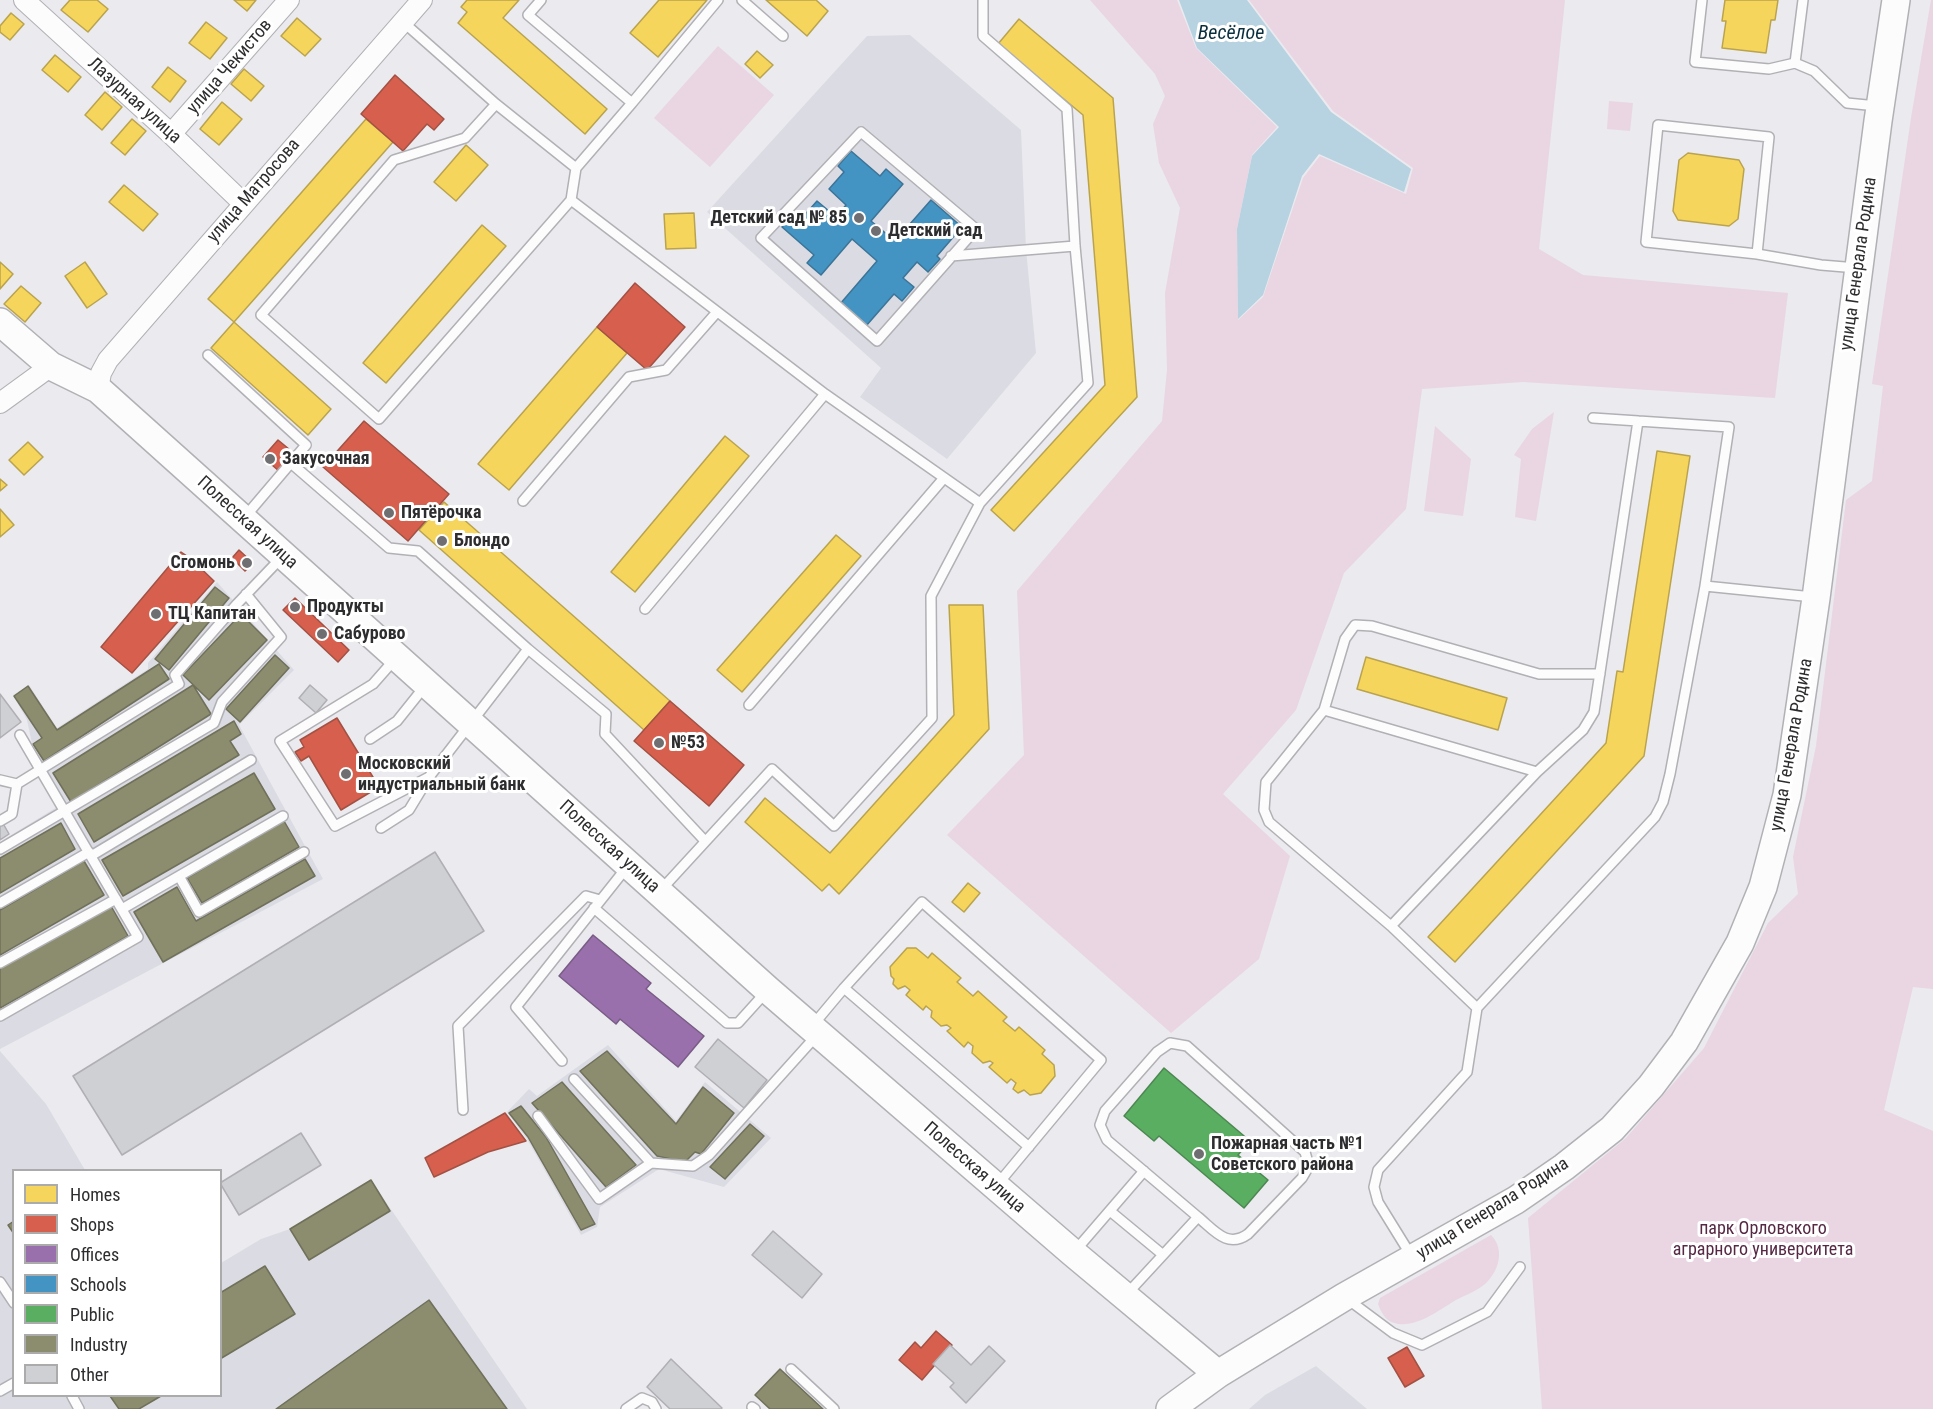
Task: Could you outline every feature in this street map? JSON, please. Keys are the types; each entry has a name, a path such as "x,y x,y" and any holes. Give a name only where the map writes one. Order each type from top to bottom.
{"main road":[{"name":"улица Генерала Родина","path":"1170,1409 1218,1374 1344,1297 1516,1200 1564,1167 1612,1129 1651,1086 1684,1042 1740,943 1763,887 1787,795 1816,598 1858,269 1896,0"},
{"name":"Полесская улица","path":"0,322 51,366 98,389 768,990 995,1187 1218,1374"}],"street":[{"name":"Лазурная улица","path":"24,0 243,203"},
{"name":"улица Чекистов","path":"171,134 289,0"},
{"name":"улица Матросова","path":"98,389 100,373 108,360 422,0"},
{"path":"0,403 51,366"}],"lane":[{"path":"541,0 528,15 632,103"},
{"path":"496,104 465,138 394,160 261,315 379,418 571,200 576,168 718,0"},
{"path":"742,0 783,36"},
{"path":"659,892 772,769 834,826 932,718 931,596 980,503 1088,383 1075,246 1067,109 983,36 983,0"},
{"path":"1702,0 1695,62 1769,69 1795,63 1814,71 1847,103 1880,106"},
{"path":"1795,63 1803,0"},
{"path":"402,21 496,104 576,168"},
{"path":"1757,254 1769,137 1658,125 1646,242 1757,254 1858,269"},
{"path":"951,256 976,229 861,132 761,238 877,341 951,256 1075,246"},
{"path":"571,200 825,394 980,503"},
{"path":"523,501 629,377 666,370 717,312"},
{"path":"208,355 306,445 242,520"},
{"path":"645,609 825,394"},
{"path":"1413,1259 1378,1202 1374,1186 1378,1170 1467,1072 1477,1008 1654,817 1663,802 1670,774 1705,586 1729,427 1593,418"},
{"path":"1391,926 1537,772 1582,730 1594,712 1638,421"},
{"path":"292,464 389,548 418,551 528,649 606,714 604,734 705,841"},
{"path":"749,705 944,478"},
{"path":"0,780 17,784 179,684 175,675 246,594 283,556"},
{"path":"1705,586 1816,598"},
{"path":"0,849 214,723 222,702 281,637 246,594"},
{"path":"1477,1008 1391,926 1269,822 1264,810 1266,782 1324,710 1345,639 1355,625 1372,626 1539,674 1600,674"},
{"path":"381,828 409,810 429,777 528,649"},
{"path":"396,657 373,684 280,741 335,826 429,777"},
{"path":"370,739 397,721 426,684"},
{"path":"1324,710 1537,772"},
{"path":"0,1016 138,937 20,735"},
{"path":"0,903 90,854 250,760"},
{"path":"0,821 12,814 17,784"},
{"path":"122,909 283,816"},
{"path":"178,876 199,912 304,852"},
{"path":"562,1061 516,1007 629,866"},
{"path":"463,1110 458,1026 586,896 728,1023 738,1023 768,990"},
{"path":"0,963 116,899"},
{"path":"538,1116 599,1199 651,1163 693,1166 710,1155 815,1030 844,988 922,902 1101,1060 995,1187"},
{"path":"844,988 1029,1147"},
{"path":"1170,1043 1187,1046 1305,1152 1309,1166 1302,1178 1248,1234 1239,1240 1227,1240 1198,1217 1107,1140 1100,1125 1105,1111 1157,1052 1170,1043"},
{"path":"574,1079 651,1163"},
{"path":"1073,1253 1144,1171"},
{"path":"1110,1210 1162,1254"},
{"path":"1125,1297 1198,1217"},
{"path":"1344,1297 1393,1333 1422,1345 1487,1312 1520,1267"},
{"path":"0,1282 12,1300"},
{"path":"791,1369 834,1409"},
{"path":"626,1409 642,1398 652,1402 656,1409"}],"shaded area":[{"name":"Детский сад","path":"910,35 1021,130 1026,249 1036,353 947,459 860,397 881,368 707,212 867,36"},
{"path":"217,582 294,670 239,725 323,879 0,1049 0,842 57,807 38,772 27,720 13,695 29,685 57,728 148,669 148,663"},
{"path":"608,1045 676,1121 705,1082 771,1138 724,1187 659,1169 600,1207 597,1227 581,1235 527,1139 507,1112 529,1089 537,1096"},
{"path":"0,1051 46,1104 84,1169 12,1169 12,1397 222,1397 222,1262 261,1239 290,1229 371,1180 527,1409 0,1409"},
{"path":"1316,1366 1367,1409 1249,1409 1265,1395"}],"green space":[{"path":"1090,0 1177,0 1196,48 1277,127 1252,155 1237,229 1238,320 1263,297 1303,178 1320,156 1406,194 1413,168 1333,111 1249,0 1565,0 1539,249 1583,275 1788,293 1775,398 1523,382 1422,389 1406,509 1344,573 1296,710 1223,794 1290,856 1259,959 1171,1033 947,835 1024,755 1017,591 1162,421 1167,370 1165,293 1180,208 1159,163 1153,124 1165,96 1155,74"},
{"name":"парк Орловского аграрного университета","path":"1931,0 1933,0 1933,989 1913,987 1884,1110 1933,1131 1933,1409 1542,1409 1528,1218 1626,1138 1704,1048 1768,923 1798,894 1793,857 1816,746 1846,500 1872,481 1883,386 1872,384 1911,118"},
{"path":"718,46 774,95 710,167 654,118"},
{"path":"1609,101 1633,103 1630,131 1607,129"},
{"path":"1554,412 1536,521 1515,517 1521,459 1514,455 1532,429"},
{"path":"1435,426 1471,459 1463,516 1424,511"},
{"path":"1491,1235 1498,1246 1499,1258 1492,1276 1485,1284 1433,1314 1414,1322 1396,1324 1385,1317 1378,1304 1380,1298"}],"water":[{"name":"Весёлое","path":"1179,0 1247,0 1331,112 1411,169 1404,192 1319,154 1302,176 1263,295 1238,319 1237,229 1252,156 1279,127 1197,48"}],"building: Homes":[{"path":"70,0 97,0 108,9 88,32 61,10"},
{"path":"234,0 256,0 247,11"},
{"path":"467,0 519,0 503,18 607,109 585,134 458,23 467,12 461,7"},
{"path":"659,0 707,0 658,57 630,33"},
{"path":"766,0 816,0 828,11 807,36"},
{"path":"1725,0 1778,0 1775,20 1771,20 1766,53 1722,48 1726,21 1722,21"},
{"path":"11,13 24,24 10,40 0,32 0,26"},
{"path":"297,18 321,39 305,56 281,36"},
{"path":"1019,19 1113,98 1137,397 1014,531 991,510 1105,385 1083,115 998,44"},
{"path":"206,22 227,38 210,59 189,43"},
{"path":"757,51 773,65 760,78 745,64"},
{"path":"55,55 81,77 68,92 42,70"},
{"path":"168,67 186,81 170,102 152,87"},
{"path":"244,69 264,86 251,101 231,84"},
{"path":"105,92 122,107 102,130 85,115"},
{"path":"222,102 242,119 219,145 200,129"},
{"path":"132,119 146,131 125,155 111,143"},
{"path":"366,119 393,142 234,322 208,299"},
{"path":"466,145 488,165 456,201 434,182"},
{"path":"1688,153 1739,160 1744,169 1738,219 1729,226 1678,220 1673,211 1679,160"},
{"path":"124,185 158,214 143,231 109,202"},
{"path":"694,213 696,248 666,249 664,214"},
{"path":"482,225 506,246 386,383 363,363"},
{"path":"0,262 13,274 0,289"},
{"path":"85,262 107,294 87,308 65,276"},
{"path":"21,286 41,303 25,322 4,304"},
{"path":"234,322 331,409 308,435 211,348"},
{"path":"597,327 627,353 509,490 478,464"},
{"path":"725,436 749,456 635,592 611,572"},
{"path":"28,442 43,457 24,475 9,460"},
{"path":"1657,451 1690,456 1644,756 1455,962 1428,937 1606,743 1617,671 1623,672"},
{"path":"0,479 7,485 0,491"},
{"path":"444,502 670,701 644,730 419,530"},
{"path":"0,509 14,525 0,537"},
{"path":"836,535 861,556 742,692 717,670"},
{"path":"949,605 983,605 989,729 839,894 829,884 822,891 745,822 765,798 830,853 954,715"},
{"path":"1366,657 1507,698 1498,730 1357,689"},
{"path":"968,883 980,893 964,912 952,902"},
{"path":"907,948 916,948 928,958 932,953 961,978 957,982 973,996 978,991 1007,1017 1003,1021 1015,1031 1019,1027 1045,1050 1042,1054 1054,1065 1055,1076 1041,1093 1030,1095 1024,1090 1018,1093 1013,1089 1016,1083 1011,1079 1007,1083 989,1067 993,1063 990,1061 983,1063 972,1053 973,1046 968,1042 964,1047 947,1031 951,1028 947,1025 941,1026 931,1017 932,1011 926,1006 923,1010 906,995 910,990 905,986 898,989 893,984 894,979 891,976 890,967"}],"building: Shops":[{"path":"395,75 444,119 434,130 427,124 403,151 361,114"},
{"path":"635,283 685,327 647,370 597,327"},
{"path":"364,421 449,494 408,541 323,467"},
{"path":"278,440 295,454 280,472 263,457"},
{"path":"239,550 253,563 245,571 232,558"},
{"name":"ТЦ Капитан","path":"181,552 214,581 132,673 101,647"},
{"path":"295,598 349,650 338,662 283,610"},
{"path":"670,701 744,765 709,806 634,741"},
{"name":"Московский индустриальный банк","path":"337,718 379,787 341,810 309,756 301,761 295,752 304,747 300,740"},
{"path":"505,1113 526,1141 488,1152 434,1177 425,1158"},
{"path":"936,1331 952,1345 922,1380 899,1360 915,1342 921,1348"},
{"path":"1407,1347 1424,1376 1405,1387 1388,1358"}],"building: Offices":[{"path":"593,935 651,983 646,989 704,1036 678,1067 620,1019 616,1024 559,976"}],"building: Schools":[{"path":"851,151 880,176 886,169 903,184 871,221 895,241 931,200 962,227 937,256 940,259 928,272 917,262 903,278 914,287 902,301 894,294 866,326 840,304 877,261 852,239 821,275 807,263 814,255 782,227 795,212 802,218 817,201 836,217 846,205 829,189 844,172 838,166"}],"building: Public":[{"path":"1164,1068 1250,1141 1238,1155 1268,1180 1244,1208 1159,1136 1154,1141 1124,1116"}],"building: Industry":[{"path":"215,587 229,598 169,670 155,659"},
{"path":"241,614 267,640 209,700 183,675"},
{"path":"275,655 289,668 240,722 226,709"},
{"path":"159,664 169,679 44,761 33,744 42,738 14,696 28,686 57,730"},
{"path":"193,685 211,714 71,802 53,773"},
{"path":"234,721 241,734 230,741 239,755 94,842 78,814"},
{"path":"254,773 275,809 123,896 102,860"},
{"path":"284,821 299,847 202,903 187,878"},
{"path":"61,823 75,849 0,893 0,858"},
{"path":"305,859 315,876 163,962 134,912 177,887 196,921"},
{"path":"84,861 104,895 0,955 0,910"},
{"path":"111,906 128,936 0,1008 0,968"},
{"path":"607,1051 676,1124 703,1087 734,1113 701,1154 695,1152 685,1162 657,1156 580,1071"},
{"path":"562,1082 636,1165 606,1187 532,1103"},
{"path":"521,1106 546,1137 595,1224 581,1230 528,1137 509,1113"},
{"path":"750,1124 764,1136 725,1179 710,1167"},
{"path":"371,1180 390,1211 309,1260 290,1229"},
{"path":"265,1266 295,1314 222,1358 222,1292"},
{"path":"429,1300 507,1409 276,1409"},
{"path":"780,1369 823,1409 770,1409 755,1395"},
{"path":"111,1397 159,1397 139,1409 119,1409"}],"building: Other":[{"path":"310,685 327,700 316,713 299,698"},
{"path":"0,694 21,722 0,738"},
{"path":"0,818 9,834 0,840"},
{"path":"435,852 484,931 122,1155 73,1076"},
{"path":"718,1039 767,1080 744,1108 695,1067"},
{"path":"301,1133 321,1165 239,1215 222,1186 222,1182"},
{"path":"773,1231 822,1274 802,1298 752,1255"},
{"path":"950,1345 971,1365 989,1346 1005,1361 966,1403 950,1387 954,1383 933,1364"},
{"path":"671,1359 722,1408 670,1409 647,1387"}],"place":[{"name":"Детский сад № 85","path":"859,218"},
{"name":"Детский сад","path":"876,231"},
{"name":"Закусочная","path":"270,459"},
{"name":"Пятёрочка","path":"389,513"},
{"name":"Блондо","path":"442,541"},
{"name":"Сгомонь","path":"247,563"},
{"name":"Продукты","path":"295,607"},
{"name":"ТЦ Капитан","path":"156,614"},
{"name":"Сабурово","path":"322,634"},
{"name":"№53","path":"659,743"},
{"name":"Московский индустриальный банк","path":"346,774"},
{"name":"Пожарная часть №1 Советского района","path":"1199,1154"}]}
